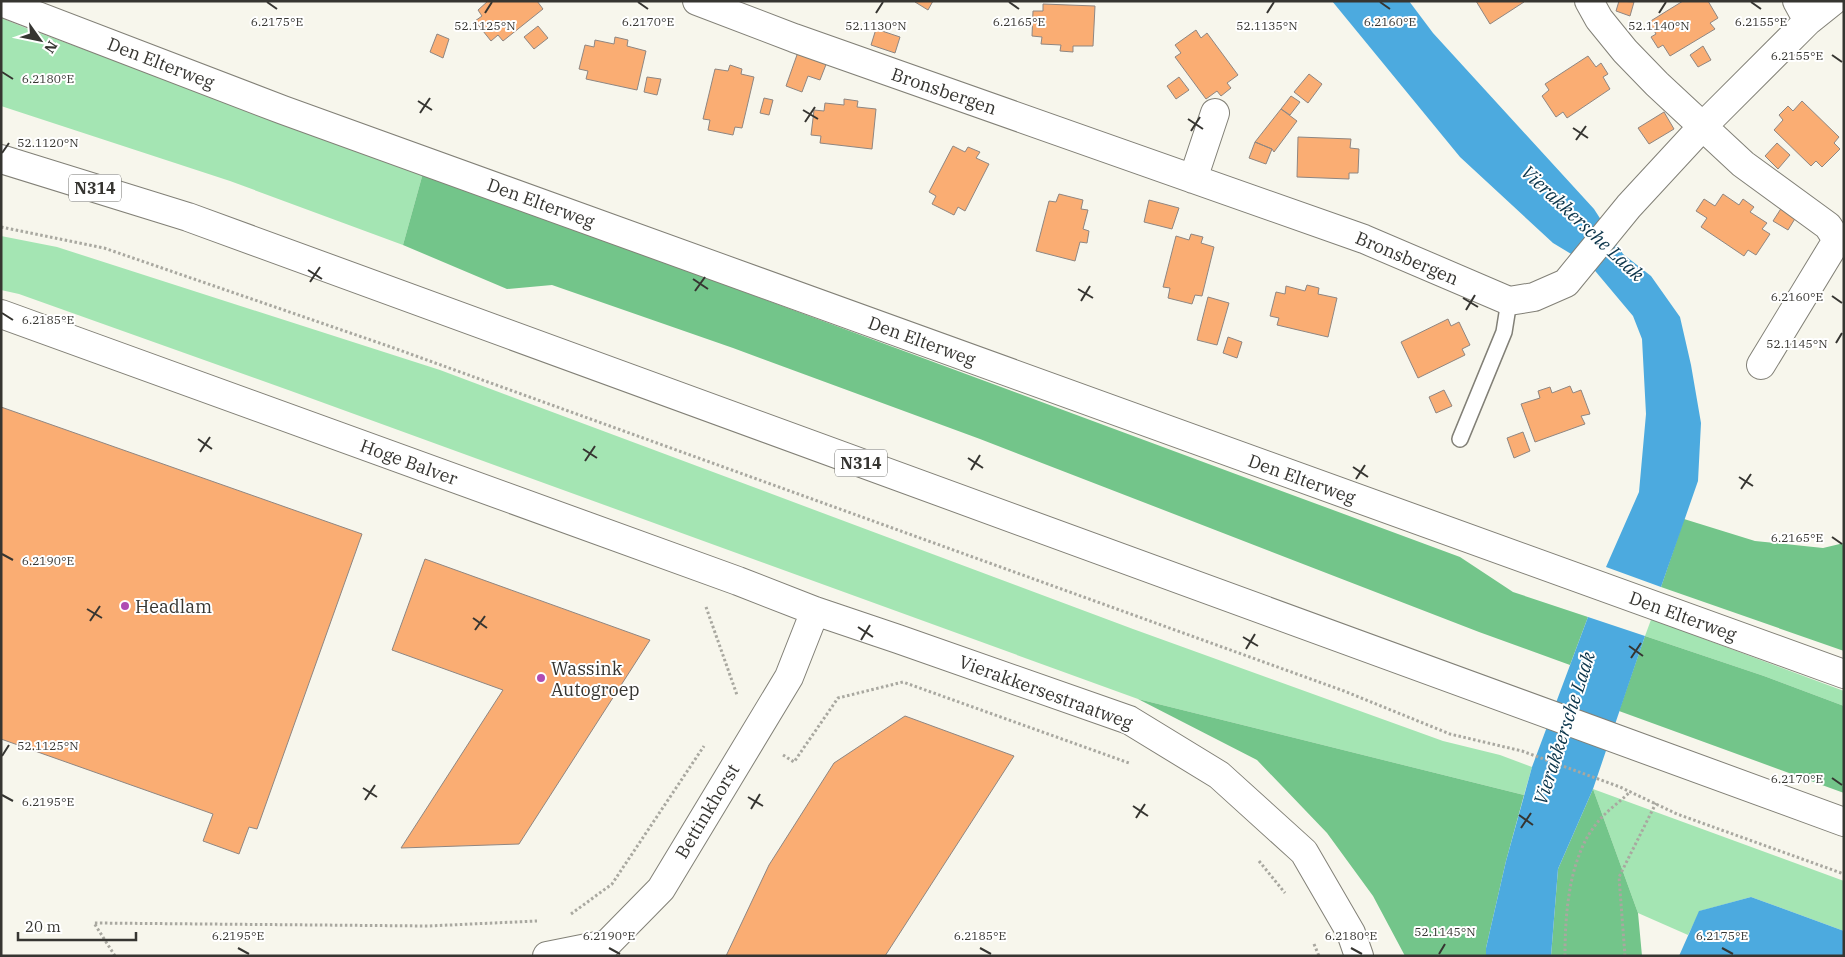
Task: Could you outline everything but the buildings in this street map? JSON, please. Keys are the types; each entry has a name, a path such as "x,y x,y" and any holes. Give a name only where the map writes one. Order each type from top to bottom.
{"street":[{"name":"Bronsbergen","path":"697,1 794,38 1364,239 1509,301"},
{"path":"1589,1 1599,19 1625,51 1657,84 1743,164 1828,226 1837,240 1761,365"},
{"path":"1509,301 1534,296 1566,283 1629,206 1702,127 1802,11 1833,1"},
{"name":"Den Elterweg","path":"1,2 283,110 1844,674"},
{"path":"1193,179 1215,113"},
{"name":"N314","path":"1,159 188,217 1844,822"},
{"name":"Hoge Balver","path":"1,314 816,611"},
{"name":"Bettinkhorst","path":"548,956 607,944 660,888 789,677 816,611"},
{"name":"Vierakkersestraatweg","path":"816,611 1129,720 1219,775 1304,852 1351,933 1359,956"}],"lane":[{"path":"1460,439 1504,332 1509,301"}],"path":[{"path":"1,227 104,248 391,348 1334,688 1450,734 1522,751 1620,787 1677,814 1844,874"},
{"path":"705,603 737,696 725,715 794,762 838,698 903,682 1130,764"},
{"path":"570,915 612,884 708,740"},
{"path":"1564,956 1564,928 1570,892 1581,848 1597,823 1631,792"},
{"path":"1625,956 1619,877 1656,803"},
{"path":"1258,860 1289,898"},
{"path":"115,956 94,923 428,926 544,921"},
{"path":"1312,939 1319,956"}],"green space":[{"path":"1,18 423,173 403,245 230,181 1,106"},
{"path":"423,173 1460,557 1513,592 1588,617 1570,665 1479,632 980,439 733,348 552,285 507,289 403,245"},
{"path":"1,236 57,247 440,370 1133,629 1443,741 1500,755 1532,767 1524,795 1138,699 291,391 19,294 1,290"},
{"path":"1684,519 1755,541 1823,548 1844,543 1844,651 1661,587"},
{"path":"1652,617 1699,637 1844,691 1844,706 1764,676 1645,636"},
{"path":"1645,636 1764,676 1844,706 1844,793 1619,711"},
{"path":"1138,699 1524,795 1506,861 1486,948 1486,956 1405,956 1373,896 1327,833 1257,760"},
{"path":"1593,789 1844,881 1844,931 1751,897 1700,911 1688,935 1638,913"},
{"path":"1593,789 1638,913 1642,956 1551,956 1558,869"}],"water":[{"name":"Vierakkersche Laak","path":"1332,1 1409,1 1433,33 1594,209 1623,254 1651,276 1680,317 1701,423 1698,481 1661,587 1606,567 1639,492 1646,414 1642,339 1633,316 1591,266 1553,243 1460,157"},
{"name":"Vierakkersche Laak","path":"1588,617 1645,636 1593,789 1558,869 1551,956 1486,956 1486,948 1506,861 1532,767"},
{"path":"1751,897 1844,931 1844,956 1679,956 1699,911"}],"place":[{"name":"Headlam","path":"125,606"},
{"name":"Wassink Autogroep","path":"541,678"}]}
